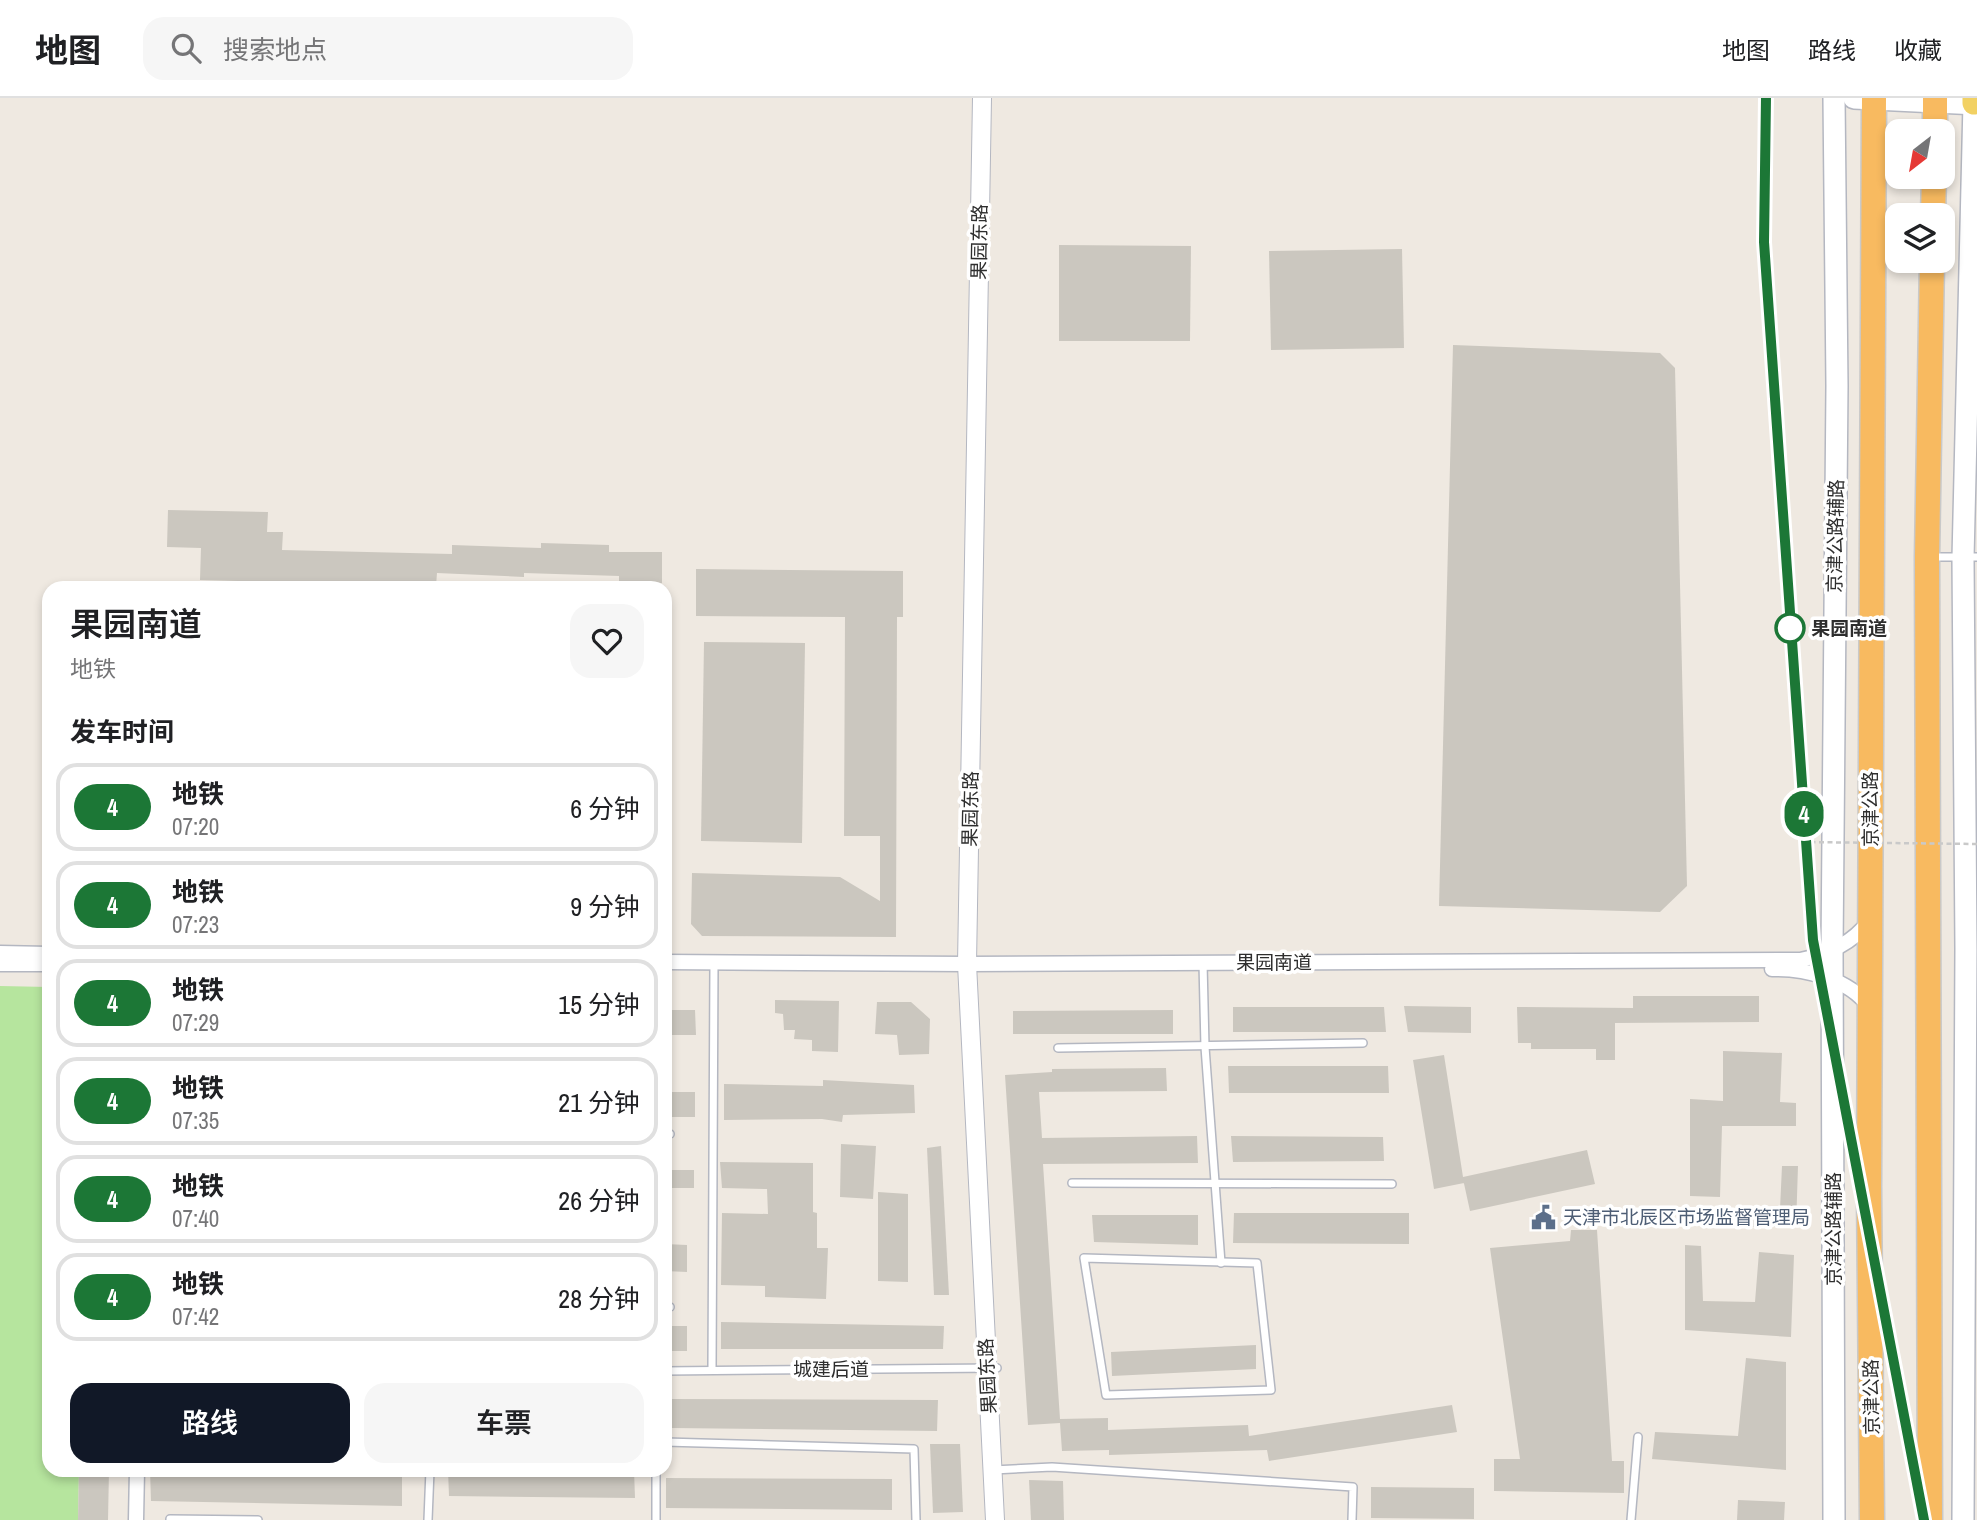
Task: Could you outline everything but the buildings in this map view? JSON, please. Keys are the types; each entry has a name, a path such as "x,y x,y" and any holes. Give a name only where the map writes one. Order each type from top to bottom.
{"highway":[{"name":"京津公路","path":"1872,1520 1868,1187 1874,98"},
{"path":"1935,100 1935,119"},
{"path":"1930,1520 1927,557 1932,273"}],"main road":[{"name":"京津公路辅路","path":"1834,98 1837,386 1832,950 1834,1520"},
{"path":"1854,98 1975,102 1963,1208 1963,1520"}],"street":[{"name":"果园东路","path":"982,98 973,967 997,1469 1004,1520"},
{"name":"果园东路","path":"973,967 991,98"},
{"name":"果园南道","path":"672,969 715,966 1203,966 1800,960 1832,950 1854,937 1870,920"},
{"path":"0,953 42,954"},
{"name":"果园南道","path":"672,963 715,966"},
{"path":"0,964 42,964"},
{"name":"果园南道","path":"1203,966 1781,969 1802,972 1847,986 1865,1000 1869,1007"},
{"name":"果园东路","path":"995,1520 997,1469"},
{"path":"136,1520 137,1477"}],"lane":[{"path":"1927,557 1970,558"},
{"path":"712,1370 715,966"},
{"path":"1203,966 1205,1047 1222,1263"},
{"path":"1058,1048 1363,1043"},
{"path":"1072,1182 1392,1184"},
{"path":"1084,1258 1222,1263 1257,1263 1271,1390 1106,1395 1084,1258"},
{"name":"城建后道","path":"672,1371 992,1368"},
{"path":"1631,1520 1638,1437"},
{"path":"672,1442 914,1449 916,1520"},
{"path":"997,1469 1052,1467 1353,1487 1352,1520"},
{"path":"428,1520 430,1477"},
{"path":"656,1477 656,1520"},
{"path":"170,1519 258,1520"}],"path":[{"path":"1799,790 1806,925"},
{"path":"1802,842 1977,844"}],"green space":[{"path":"0,986 42,987 42,1477 79,1477 78,1520 0,1520"}],"metro line":[{"name":"4","path":"1766,98 1764,242 1813,940 1924,1520"}],"place":[{"name":"果园南道","path":"1790,628"},
{"name":"天津市北辰区市场监督管理局","path":"1543,1217"}]}
